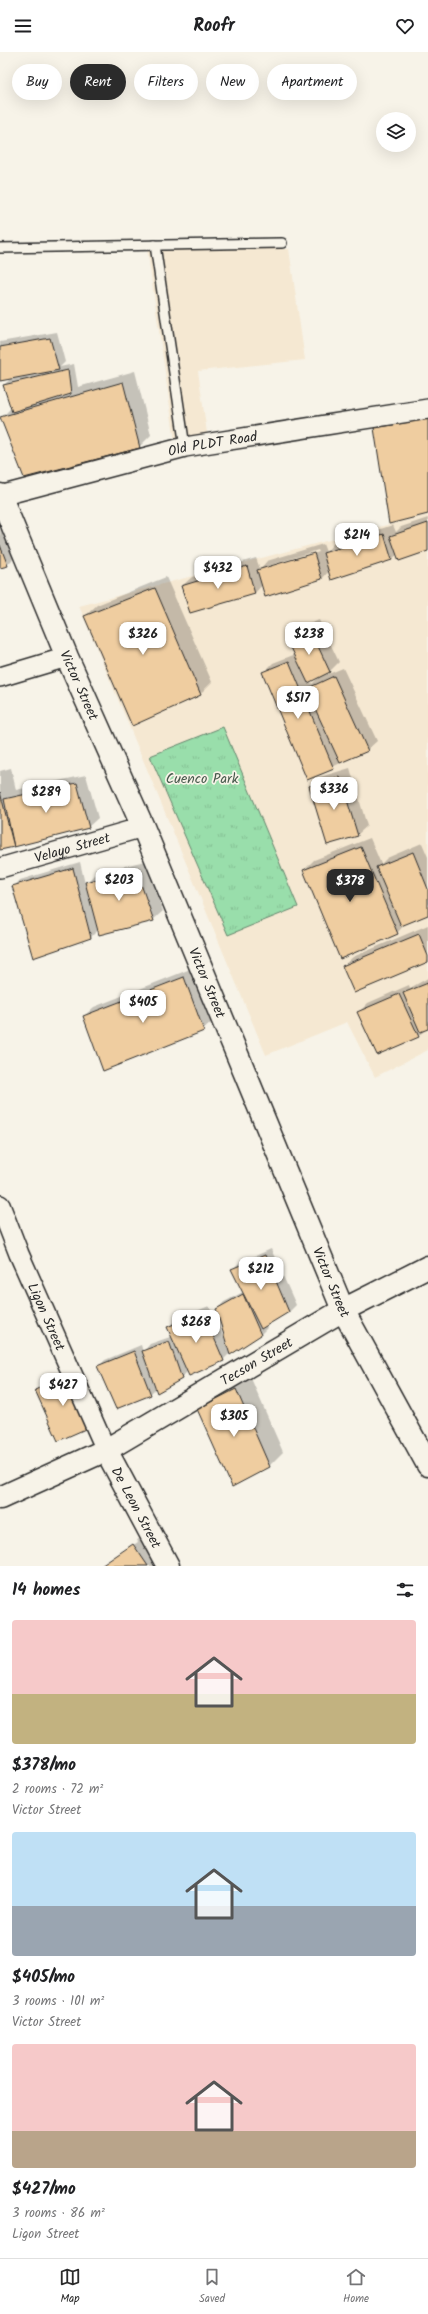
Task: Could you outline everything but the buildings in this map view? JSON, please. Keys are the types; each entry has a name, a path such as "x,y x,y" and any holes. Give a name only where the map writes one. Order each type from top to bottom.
{"street":[{"name":"Old PLDT Road","path":"0,495 185,447 428,409"},
{"name":"Victor Street","path":"0,495 67,657 143,827 343,1310 428,1465"},
{"path":"0,677 67,657"},
{"name":"Velayo Street","path":"0,868 143,827"},
{"name":"Ligon Street","path":"0,1205 19,1254 106,1450"},
{"name":"Tecson Street","path":"0,1498 106,1450 343,1310 428,1267"},
{"name":"De Leon Street","path":"106,1450 168,1566"}],"lane":[{"path":"0,248 282,243"},
{"path":"155,245 185,447"}],"shaded area":[{"path":"147,248 289,249 305,360 198,371 207,433 175,441"},
{"path":"428,514 428,1050 375,1077 347,1022 266,1055 79,606"}],"green space":[{"name":"Cuenco Park","path":"223,727 298,907 228,935 150,756"}]}
